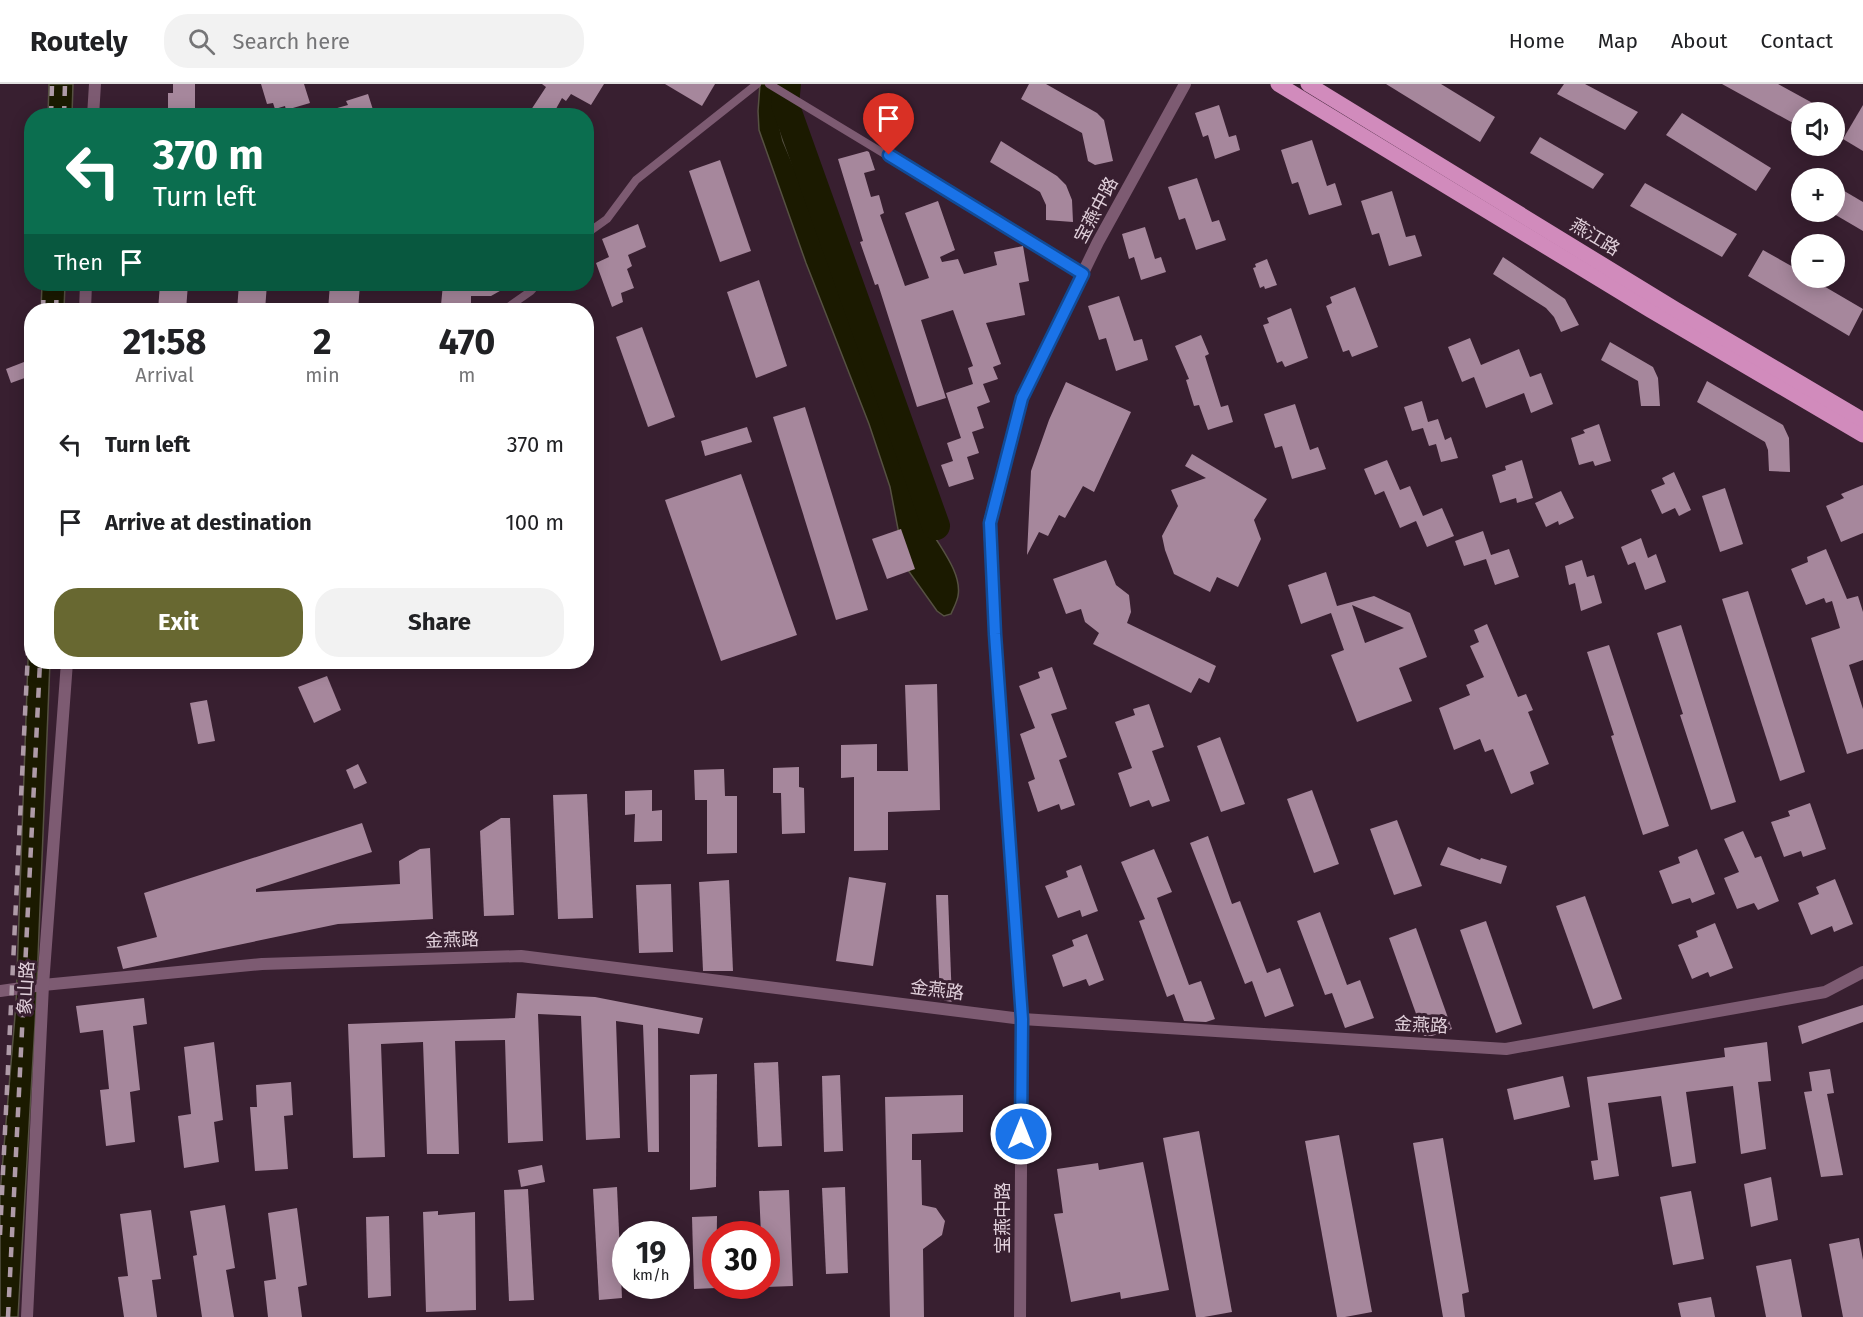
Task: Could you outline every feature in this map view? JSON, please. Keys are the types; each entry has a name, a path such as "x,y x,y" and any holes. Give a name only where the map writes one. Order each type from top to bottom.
{"main road":[{"path":"1278,84 1650,310 1863,435"},
{"name":"燕江路","path":"1308,84 1675,309 1863,420"}],"street":[{"path":"93,108 94,84"},
{"name":"宝燕中路","path":"1020,1317 1022,1019 995,646 990,523 1022,398 1098,242 1185,84"},
{"name":"象山路","path":"27,1317 43,985 66,669"},
{"name":"金燕路","path":"0,991 262,964 521,956 1022,1019 1506,1048 1825,992 1863,972"}],"lane":[{"path":"594,228 607,219 636,180 758,84"},
{"path":"772,85 1083,274"},
{"path":"514,303 531,291"}],"shaded area":[{"path":"49,84 73,84 72,108 48,108"},
{"path":"760,84 780,84 778,120 783,141 832,255 933,534 951,564 957,580 958,596 951,614 944,616 937,611 905,566 890,487 869,424 806,263 759,130"},
{"path":"42,291 65,291 64,303 41,303"},
{"path":"28,669 50,669 36,1007 18,1317 0,1317 0,1194 16,1004"}],"building":[{"path":"173,84 195,84 195,108 168,108 168,93 173,93"},
{"path":"261,84 304,84 310,103 293,108 286,108 285,106 275,108 273,103 267,104"},
{"path":"542,84 604,84 591,105 571,94 566,101 562,98 556,108 532,108 546,87"},
{"path":"665,84 715,84 702,106"},
{"path":"1029,84 1046,84 1097,113 1104,120 1113,161 1095,165 1088,161 1082,133 1021,99"},
{"path":"1386,84 1441,84 1495,117 1480,142"},
{"path":"1564,84 1585,84 1638,112 1625,130 1557,94"},
{"path":"1722,84 1778,84 1811,102 1791,102 1791,122"},
{"path":"368,94 372,108 337,108 348,105 346,101"},
{"path":"1219,105 1229,137 1236,135 1240,150 1215,159 1208,135 1203,137 1195,113"},
{"path":"1863,105 1863,151 1845,140 1845,136"},
{"path":"1682,113 1771,168 1756,191 1666,135"},
{"path":"1540,137 1604,174 1593,189 1530,153"},
{"path":"1312,140 1327,186 1335,183 1342,205 1309,215 1298,182 1292,184 1281,150"},
{"path":"1001,141 1057,176 1066,185 1072,200 1073,222 1046,220 1046,205 1040,192 990,162"},
{"path":"867,151 875,170 864,173 871,197 879,195 884,213 880,215 905,286 929,278 905,213 938,201 955,250 940,257 942,262 958,259 964,274 997,265 994,252 1023,246 1029,281 1019,283 1025,315 986,323 1001,364 993,367 998,379 983,384 990,402 977,407 984,428 972,432 979,453 967,457 974,479 949,487 941,465 953,461 947,443 961,438 946,393 973,384 968,368 973,366 953,310 921,320 946,398 917,407 878,284 875,285 860,242 863,241 838,159"},
{"path":"720,160 751,251 720,262 689,171"},
{"path":"1197,178 1212,222 1219,220 1226,240 1196,250 1185,218 1179,220 1168,187"},
{"path":"1645,183 1737,234 1722,257 1630,206"},
{"path":"1392,191 1406,237 1415,235 1422,256 1389,266 1379,233 1372,235 1361,201"},
{"path":"1845,191 1863,202 1863,231 1845,220"},
{"path":"638,224 646,247 628,255 632,266 627,269 634,288 621,293 623,302 612,307 596,263 609,257 602,239"},
{"path":"1145,227 1155,259 1161,257 1166,272 1141,280 1134,257 1129,259 1122,234"},
{"path":"1763,250 1791,266 1791,288 1827,288 1863,309 1849,336 1748,276"},
{"path":"1503,257 1565,299 1579,325 1561,332 1554,317 1546,308 1493,274"},
{"path":"1267,259 1277,285 1265,289 1264,286 1260,288 1253,268 1256,267 1255,264"},
{"path":"759,280 787,366 756,378 727,292"},
{"path":"1355,287 1378,347 1352,357 1349,350 1343,352 1326,306 1332,303 1330,297"},
{"path":"159,291 187,291 187,303 159,303"},
{"path":"238,291 266,291 266,303 238,303"},
{"path":"329,291 359,291 359,303 329,303"},
{"path":"442,291 500,291 491,296 471,296 471,303 441,303"},
{"path":"1119,296 1134,341 1142,339 1148,360 1116,371 1106,338 1099,340 1088,306"},
{"path":"1291,308 1308,358 1285,367 1282,361 1277,363 1263,325 1269,323 1267,318"},
{"path":"642,327 675,417 648,427 616,337"},
{"path":"1201,335 1209,354 1205,356 1221,407 1228,405 1233,422 1208,430 1199,405 1194,406 1186,380 1189,379 1175,346"},
{"path":"1470,338 1481,365 1519,349 1530,377 1541,373 1553,404 1531,413 1524,393 1486,408 1474,377 1462,382 1448,347"},
{"path":"1610,342 1653,367 1658,378 1660,406 1641,406 1638,381 1601,360"},
{"path":"24,362 24,378 11,383 6,369"},
{"path":"1707,381 1783,425 1789,438 1790,472 1769,471 1768,450 1765,442 1697,402"},
{"path":"1066,382 1131,412 1094,492 1083,486 1065,518 1059,515 1048,536 1039,532 1027,555 1031,471 1049,420"},
{"path":"1422,401 1428,422 1438,419 1445,440 1451,437 1458,458 1441,462 1436,444 1429,446 1423,428 1412,431 1404,407"},
{"path":"1295,404 1310,450 1318,447 1326,469 1292,479 1282,446 1275,448 1264,414"},
{"path":"805,407 868,610 836,620 773,417"},
{"path":"1599,424 1611,461 1595,466 1593,461 1579,465 1571,438"},
{"path":"747,427 752,442 705,456 701,441"},
{"path":"1192,454 1267,499 1254,520 1261,539 1238,587 1217,577 1210,592 1174,574 1165,550 1162,536 1178,506 1171,490 1206,478 1185,466"},
{"path":"1387,460 1400,490 1410,486 1423,516 1442,508 1454,536 1427,547 1416,521 1400,528 1384,491 1375,495 1364,469"},
{"path":"1522,460 1533,498 1517,503 1516,498 1500,503 1492,475 1506,470 1505,466"},
{"path":"1674,472 1691,510 1679,516 1675,508 1662,514 1651,490 1665,484 1662,478"},
{"path":"741,474 797,635 721,661 665,500"},
{"path":"1863,485 1863,533 1841,542 1826,506 1844,498 1841,494"},
{"path":"1725,488 1743,544 1720,552 1702,496"},
{"path":"1561,491 1574,518 1559,525 1558,521 1546,527 1535,503"},
{"path":"901,529 915,569 887,579 872,539"},
{"path":"1483,531 1491,555 1509,549 1519,577 1495,585 1486,559 1464,566 1455,541"},
{"path":"1641,538 1648,558 1656,554 1666,582 1645,590 1635,562 1628,565 1621,547"},
{"path":"1826,549 1847,599 1858,596 1863,612 1863,660 1849,665 1863,709 1863,749 1847,754 1811,638 1840,628 1832,601 1826,603 1824,598 1806,605 1791,569 1808,562 1807,557"},
{"path":"1106,560 1116,585 1129,595 1131,612 1127,623 1216,666 1209,683 1199,678 1191,693 1093,644 1099,633 1085,622 1081,609 1066,614 1053,579"},
{"path":"1582,560 1587,577 1594,575 1602,603 1581,611 1575,583 1569,585 1565,566"},
{"path":"1326,572 1337,606 1374,596 1410,613 1427,657 1399,668 1412,701 1357,722 1331,655 1344,650 1331,613 1301,624 1288,585","holes":["1352,605 1404,628 1365,643"]},
{"path":"1748,591 1805,772 1780,781 1722,599"},
{"path":"1487,624 1518,697 1526,694 1533,710 1528,712 1549,764 1530,772 1534,784 1511,794 1493,749 1485,752 1480,739 1454,750 1439,708 1470,695 1466,685 1484,677 1470,646 1479,642 1474,630"},
{"path":"1681,625 1736,802 1711,810 1680,715 1683,714 1657,633"},
{"path":"1609,645 1669,826 1643,835 1587,652"},
{"path":"1052,667 1067,709 1051,714 1067,757 1059,760 1075,805 1061,810 1059,804 1038,812 1028,782 1035,779 1020,734 1035,728 1019,686 1040,678 1038,672"},
{"path":"327,676 341,710 314,723 298,687"},
{"path":"937,684 940,810 888,812 888,850 854,851 854,777 841,778 841,745 877,744 877,771 908,771 905,685"},
{"path":"207,700 215,741 198,744 190,703"},
{"path":"1149,704 1164,747 1152,751 1170,801 1152,807 1149,800 1130,807 1118,773 1132,768 1115,722 1135,715 1133,709"},
{"path":"1220,737 1245,804 1221,812 1197,746"},
{"path":"358,764 367,783 354,789 346,770"},
{"path":"799,767 799,787 804,788 805,833 782,834 781,793 773,793 773,768"},
{"path":"724,769 725,796 737,796 737,853 707,854 707,800 695,800 694,770"},
{"path":"652,790 652,811 662,810 662,841 634,842 635,814 625,815 625,791"},
{"path":"1312,790 1339,864 1314,873 1287,799"},
{"path":"587,794 593,918 558,919 553,795"},
{"path":"1810,803 1826,849 1803,857 1801,851 1784,857 1771,822 1790,816 1788,811"},
{"path":"501,818 510,818 514,915 484,916 480,831"},
{"path":"1397,820 1422,886 1394,895 1370,829"},
{"path":"362,823 372,852 256,889 256,892 400,884 399,861 420,849 430,848 433,919 338,924 123,969 117,947 157,937 144,893"},
{"path":"1743,831 1755,858 1761,856 1779,901 1758,910 1754,903 1737,909 1724,878 1739,872 1724,839"},
{"path":"1208,836 1232,904 1240,901 1267,973 1280,968 1294,1006 1265,1017 1252,981 1245,984 1190,843"},
{"path":"1448,847 1480,860 1481,858 1507,866 1501,884 1440,865"},
{"path":"1154,849 1172,892 1157,898 1189,985 1201,981 1215,1019 1206,1022 1184,1021 1174,994 1167,997 1139,921 1145,919 1121,862"},
{"path":"1697,849 1715,894 1692,903 1690,898 1672,904 1659,871 1680,863 1678,857"},
{"path":"1081,865 1098,911 1082,917 1080,910 1058,918 1045,886 1068,877 1066,871"},
{"path":"849,877 886,883 873,966 836,961"},
{"path":"1835,879 1853,924 1834,932 1832,926 1811,935 1798,903 1819,894 1816,887"},
{"path":"729,880 733,971 703,971 699,882"},
{"path":"671,884 673,952 639,953 636,885"},
{"path":"936,895 948,895 952,1002 940,1000"},
{"path":"1585,896 1622,999 1593,1009 1556,906"},
{"path":"1320,912 1347,985 1360,980 1374,1018 1345,1028 1332,993 1325,995 1297,921"},
{"path":"1486,921 1522,1024 1496,1033 1460,930"},
{"path":"1715,923 1733,968 1710,977 1708,972 1692,979 1678,945 1698,937 1696,931"},
{"path":"1416,928 1452,1029 1432,1036 1424,1036 1389,938"},
{"path":"1087,934 1104,980 1089,986 1086,979 1063,987 1052,955 1074,946 1072,940"},
{"path":"517,993 595,997 703,1018 699,1034 658,1028 659,1152 648,1152 643,1025 616,1021 620,1138 586,1140 581,1016 538,1014 543,1141 508,1143 505,1040 455,1041 459,1154 427,1154 423,1042 381,1044 385,1157 353,1158 348,1024 515,1018"},
{"path":"144,998 147,1024 133,1026 140,1090 130,1092 135,1142 106,1146 100,1090 109,1089 103,1030 80,1033 76,1006"},
{"path":"1863,1005 1863,1022 1802,1044 1798,1026"},
{"path":"214,1042 223,1120 214,1122 219,1162 184,1168 178,1116 191,1114 184,1047"},
{"path":"1767,1042 1771,1081 1758,1082 1766,1149 1741,1154 1733,1086 1686,1092 1696,1163 1672,1167 1661,1096 1608,1103 1619,1176 1594,1180 1591,1161 1598,1160 1587,1077 1725,1057 1724,1048"},
{"path":"778,1062 782,1146 758,1147 754,1063"},
{"path":"1830,1069 1834,1093 1827,1094 1843,1175 1821,1177 1804,1092 1812,1091 1809,1072"},
{"path":"717,1074 716,1187 690,1190 690,1075"},
{"path":"840,1075 843,1151 824,1152 822,1076"},
{"path":"1563,1076 1570,1107 1514,1120 1507,1089"},
{"path":"291,1082 293,1115 284,1116 288,1169 255,1171 250,1107 257,1107 256,1085"},
{"path":"963,1095 963,1132 912,1134 912,1160 921,1160 922,1205 936,1208 945,1221 942,1235 923,1249 924,1317 890,1317 885,1097"},
{"path":"1199,1131 1232,1312 1204,1317 1196,1317 1163,1138"},
{"path":"1339,1135 1372,1312 1345,1317 1337,1317 1305,1141"},
{"path":"1443,1138 1469,1292 1462,1294 1465,1317 1443,1317 1413,1143"},
{"path":"1143,1162 1169,1290 1121,1299 1120,1292 1071,1302 1054,1214 1063,1213 1057,1169 1098,1163 1099,1170"},
{"path":"542,1165 545,1182 521,1187 518,1170"},
{"path":"1771,1177 1778,1220 1751,1227 1744,1184"},
{"path":"617,1187 619,1221 612,1221 612,1299 599,1300 593,1189"},
{"path":"845,1187 848,1273 826,1274 822,1188"},
{"path":"528,1189 534,1300 509,1301 504,1190"},
{"path":"789,1190 793,1286 780,1286 780,1221 760,1221 759,1191"},
{"path":"1691,1191 1704,1259 1673,1265 1660,1197"},
{"path":"225,1205 235,1268 226,1270 234,1317 202,1317 193,1256 197,1255 190,1211"},
{"path":"297,1208 307,1285 298,1287 302,1317 268,1317 264,1281 276,1279 268,1213"},
{"path":"151,1210 161,1279 152,1280 157,1317 124,1317 118,1277 128,1276 120,1214"},
{"path":"438,1211 438,1215 475,1212 476,1310 426,1312 423,1212"},
{"path":"389,1216 391,1296 368,1298 366,1217"},
{"path":"717,1216 717,1221 702,1221 702,1289 694,1289 692,1217"},
{"path":"1859,1238 1863,1260 1863,1317 1843,1317 1829,1244"},
{"path":"1791,1259 1802,1317 1766,1317 1756,1266"},
{"path":"1711,1297 1715,1317 1681,1317 1678,1303"}],"waterway":[{"path":"787,84 785,104 936,526"}],"railway":[{"path":"51,108 52,84"},
{"path":"64,108 65,84"},
{"path":"43,303 44,291"},
{"path":"56,303 57,291"},
{"path":"0,1235 27,669"},
{"path":"8,1317 40,669"}],"route":[{"path":"889,155 1083,274 1022,398 990,523 995,634 1022,1019 1021,1134"}]}
